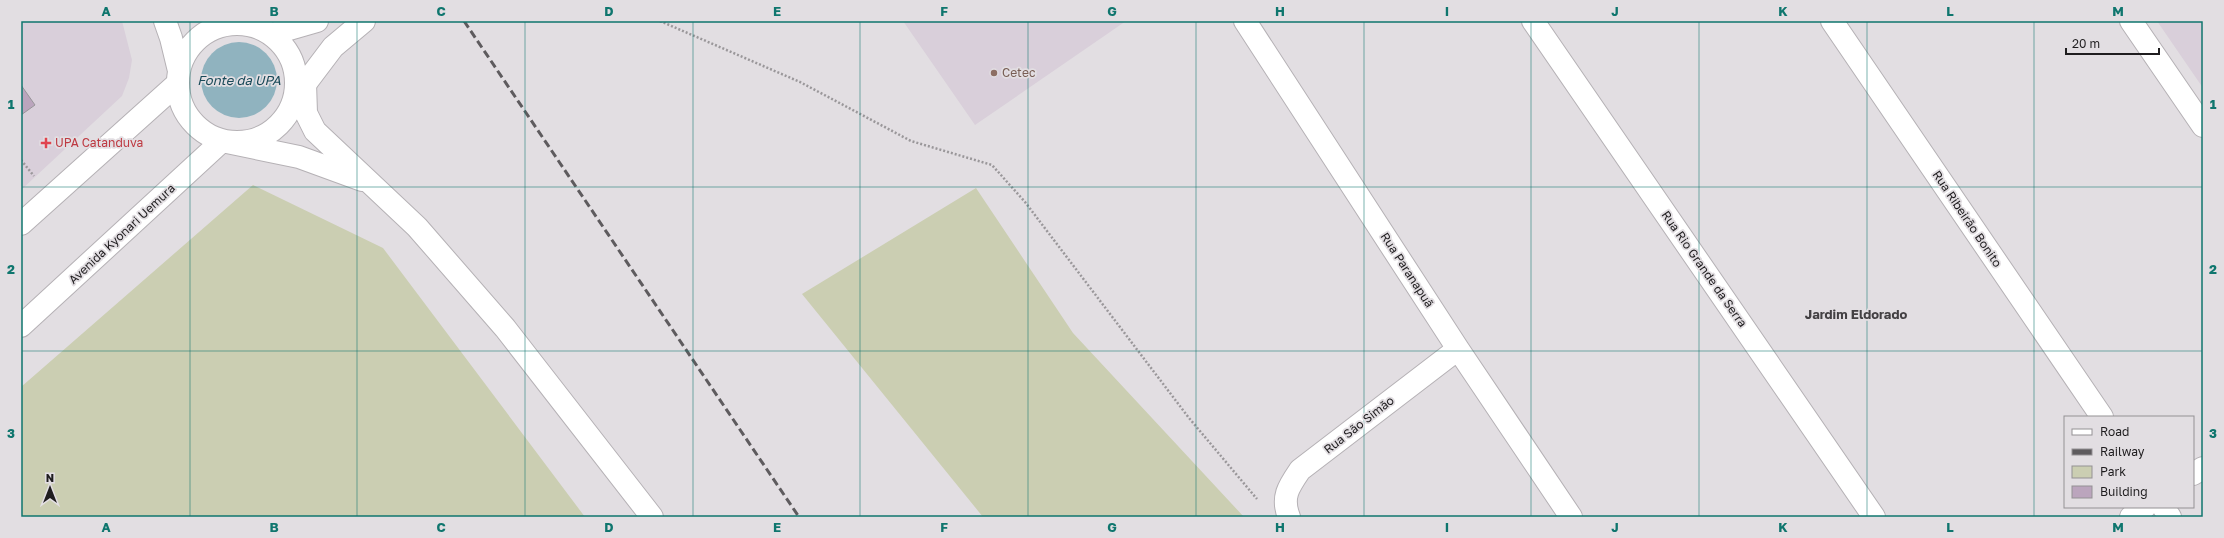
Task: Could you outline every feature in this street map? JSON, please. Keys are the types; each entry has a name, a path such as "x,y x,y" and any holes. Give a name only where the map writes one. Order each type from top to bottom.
{"street":[{"path":"164,21 171,38 178,77 180,103 190,120 205,133 222,141 299,157 368,182"},
{"path":"272,34 316,21"},
{"path":"222,141 242,143 260,138 277,128 289,114 301,90 333,47 364,21"},
{"name":"Rua Paranapuã","path":"1245,21 1458,349 1571,517"},
{"name":"Rua Rio Grande da Serra","path":"1533,21 1874,517"},
{"name":"Rua Ribeirão Bonito","path":"1832,21 2101,416"},
{"path":"2131,21 2203,126"},
{"path":"21,224 178,77 186,51 201,36 219,26 239,22 257,27 272,34 288,51 297,73 306,114 315,130 417,227 504,328 652,517"},
{"name":"Avenida Kyonari Uemura","path":"21,326 222,141"},
{"name":"Rua São Simão","path":"1289,517 1285,508 1287,489 1300,470 1458,349"},
{"path":"2194,473 2203,468"},
{"path":"2131,517 2144,508"},
{"path":"2164,508 2170,517"}],"path":[{"path":"660,21 800,82 911,141 992,165 1025,202 1189,418 1260,502"}],"shaded area":[{"name":"UPA Catanduva","path":"21,21 122,21 132,60 129,78 122,96 21,190"},
{"name":"Cetec","path":"903,21 1126,21 975,125"},
{"path":"2157,21 2203,21 2203,88"}],"green space":[{"path":"253,185 383,248 585,517 21,517 21,387"},
{"path":"976,188 1073,333 1244,517 983,517 802,294"}],"water":[{"name":"Fonte da UPA","path":"239,42 254,45 266,53 274,65 277,80 274,95 266,107 254,115 239,118 224,115 212,107 204,95 201,80 204,65 212,53 224,45"}],"building":[{"path":"21,85 35,105 21,115"}],"railway":[{"path":"464,21 799,517"}],"place":[{"name":"Cetec","path":"994,73"},
{"name":"UPA Catanduva","path":"46,143"}],"district":[{"name":"Jardim Eldorado","path":"1856,314"}]}
